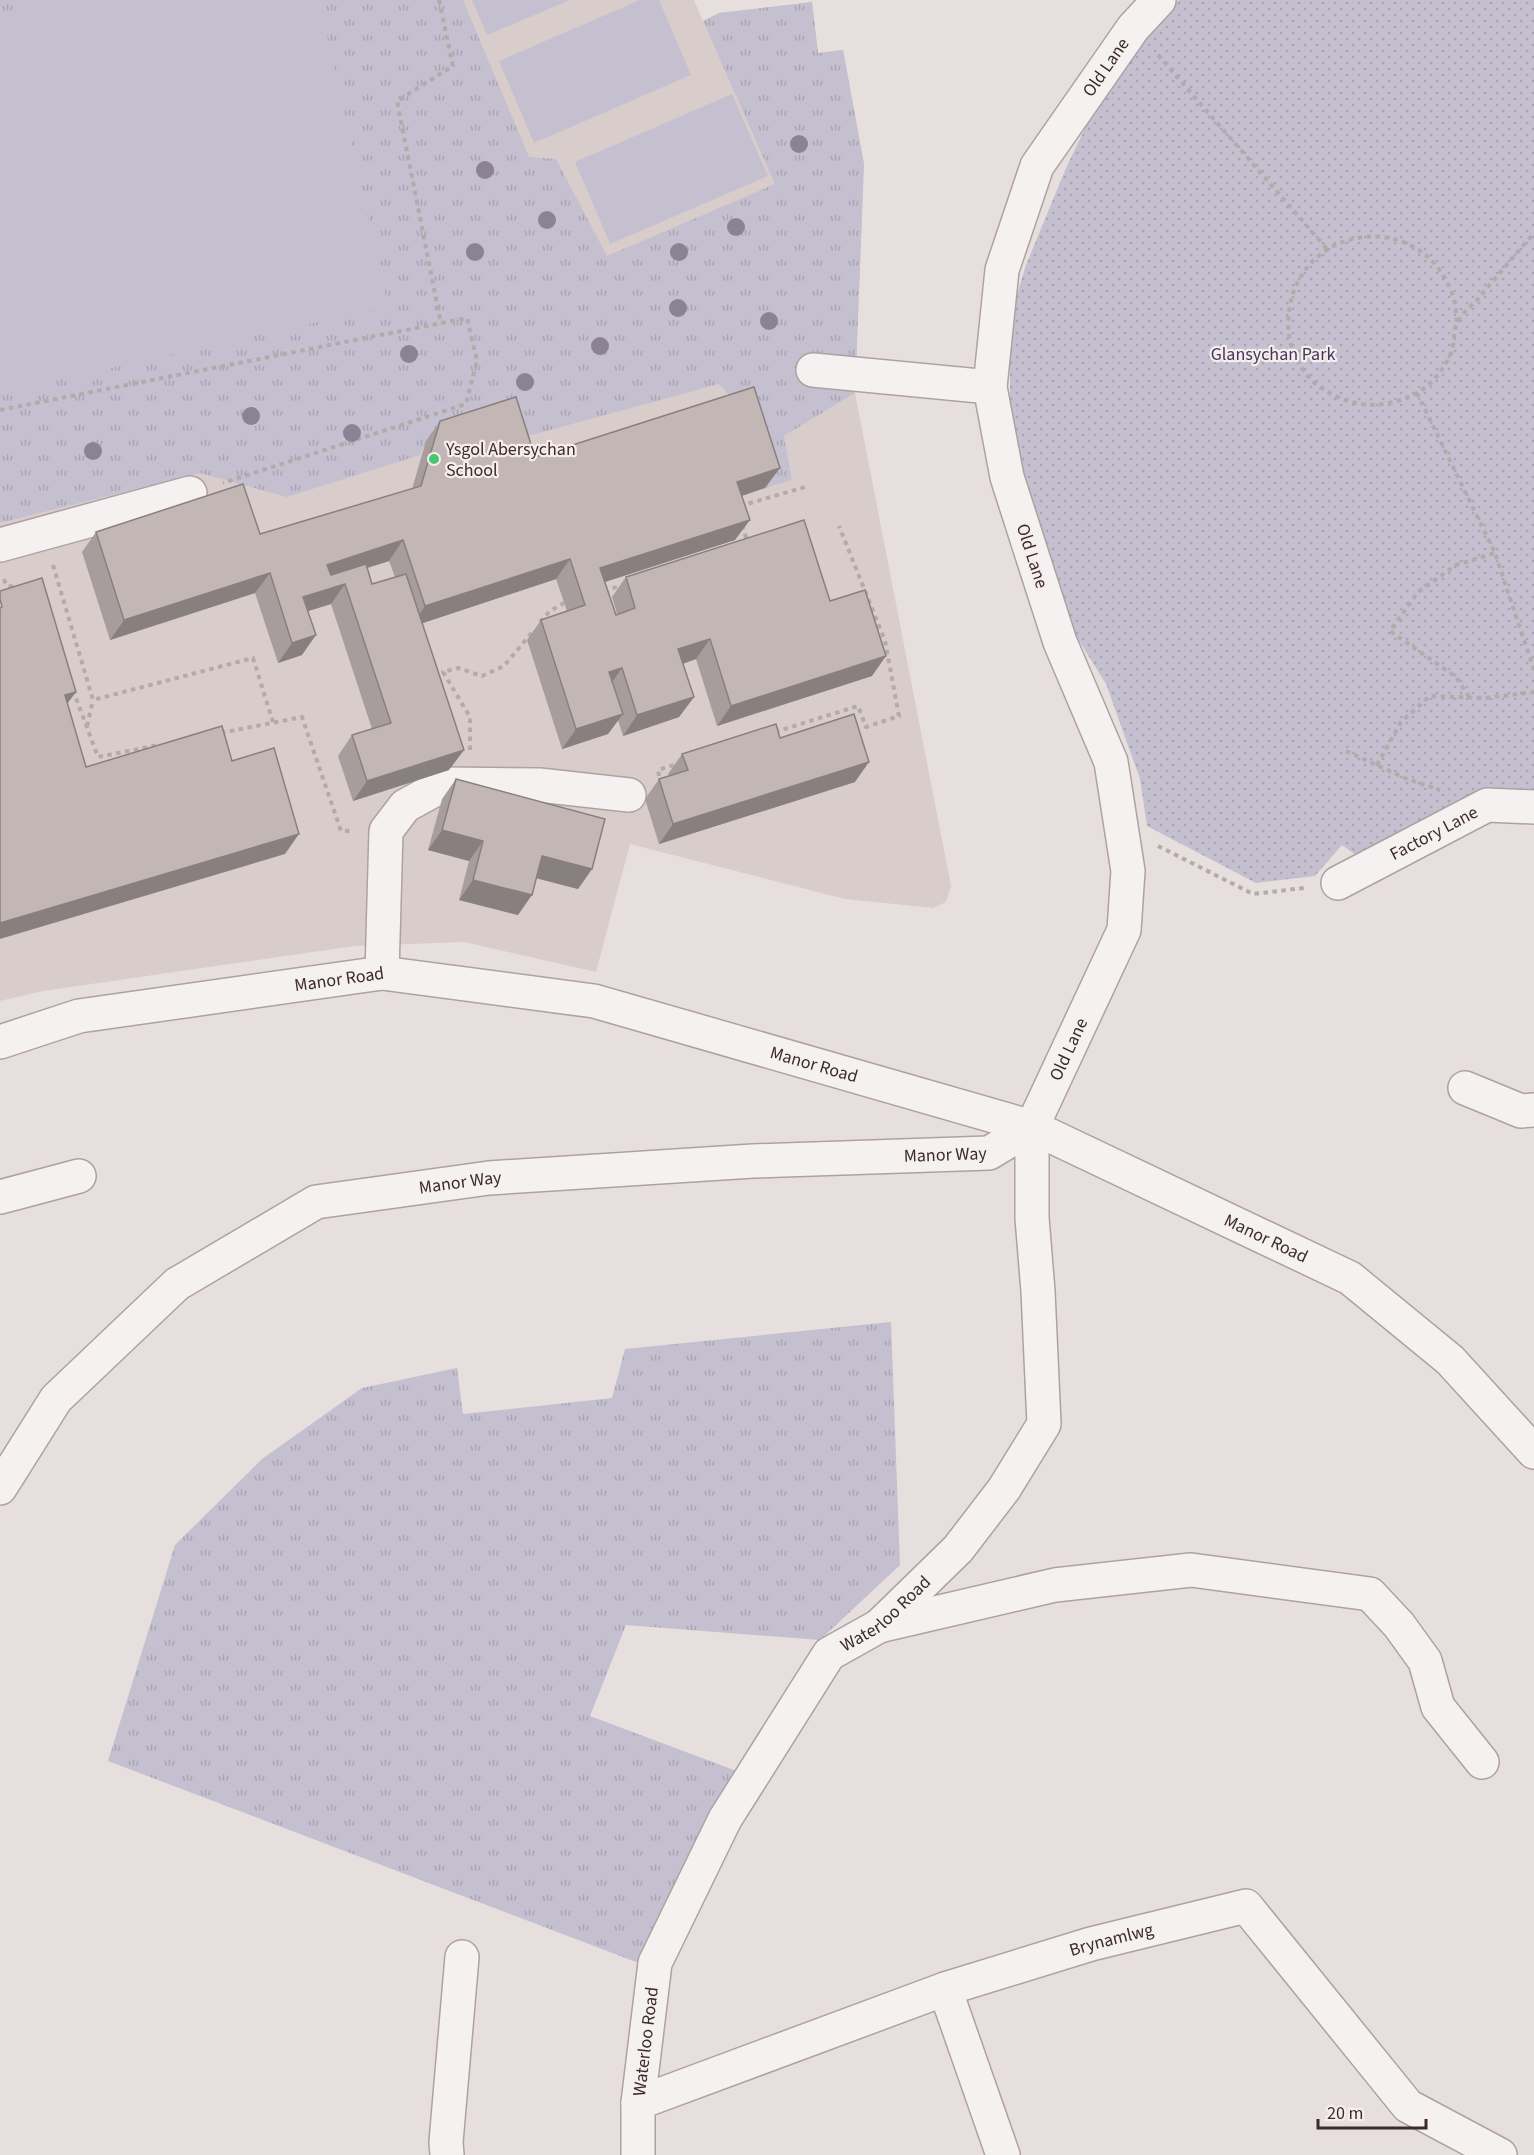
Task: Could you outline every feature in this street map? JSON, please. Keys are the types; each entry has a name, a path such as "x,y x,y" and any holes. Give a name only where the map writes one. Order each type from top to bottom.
{"street":[{"name":"Old Lane","path":"1032,1127 1124,930 1128,871 1111,762 1060,642 1007,477 990,387 1002,270 1037,166 1134,28 1159,0"},
{"path":"813,370 990,387"},
{"path":"2,560 43,532 190,494"},
{"path":"382,973 386,831 405,806 445,784 539,785 629,795"},
{"name":"Factory Lane","path":"1338,884 1486,805 1534,807"},
{"name":"Manor Road","path":"0,1042 80,1016 382,973 594,1001 1032,1127 1350,1278 1450,1360 1534,1452"},
{"path":"1466,1088 1521,1111 1534,1110"},
{"name":"Manor Way","path":"0,1488 56,1399 177,1284 316,1202 489,1178 753,1161 989,1153 1032,1127"},
{"name":"Waterloo Road","path":"638,2155 638,2103 655,1963 725,1819 829,1653 879,1626 958,1549 1004,1489 1044,1424 1032,1218 1032,1127"},
{"path":"0,1197 79,1176"},
{"path":"879,1626 1055,1585 1191,1570 1370,1594 1399,1626 1425,1661 1438,1707 1482,1762"},
{"name":"Brynamlwg","path":"638,2103 945,1989 1091,1944 1246,1906 1408,2106 1500,2155"},
{"path":"447,2155 446,2142 462,1957"},
{"path":"945,1989 1003,2155"}],"path":[{"path":"440,0 453,66 397,101 441,324"},
{"path":"1134,28 1327,249"},
{"path":"1457,322 1534,233"},
{"path":"1376,236 1402,241 1424,254 1442,273 1453,297 1457,322 1452,350 1438,375 1417,393 1393,404 1366,406 1340,400 1318,386 1300,366 1290,342 1287,315 1291,298 1306,266 1327,249 1350,239 1376,236"},
{"path":"0,410 467,318 477,361 466,404 190,494"},
{"path":"1417,393 1495,553 1534,670"},
{"path":"737,549 748,545 736,507 805,487"},
{"path":"769,734 858,706 866,727 898,716 885,641 839,526"},
{"path":"43,532 93,700 87,728"},
{"path":"1469,697 1456,677 1390,631 1418,592 1456,565 1495,553"},
{"path":"2,560 6,585 24,589"},
{"path":"601,592 635,581"},
{"path":"470,784 470,717 443,672 458,668 482,676 504,666 550,611 564,603"},
{"path":"93,700 253,658 273,722"},
{"path":"72,686 98,757 168,743"},
{"path":"1377,765 1401,722 1430,696 1469,697 1534,692"},
{"path":"215,734 302,717 341,831 386,831"},
{"path":"1346,751 1407,779 1486,805"},
{"path":"629,795 661,783 658,770 680,763"},
{"path":"1121,828 1253,894 1338,884"}],"shaded area":[{"name":"Ysgol Abersychan School","path":"0,0 694,0 703,21 719,13 812,2 818,53 843,50 864,164 855,393 951,886 946,902 933,908 845,899 630,844 596,972 464,942 355,946 43,991 0,1001"}],"green space":[{"path":"0,0 463,0 529,157 556,159 607,256 775,184 703,21 719,13 812,2 818,53 843,50 864,164 855,393 784,436 792,480 765,488 740,407 719,384 528,436 501,417 426,441 420,455 287,497 200,473 0,523"},
{"path":"61,0 319,0 388,306 0,393 0,14"},
{"path":"472,0 570,0 487,35"},
{"path":"640,0 659,0 691,75 534,143 499,61"},
{"name":"Glansychan Park","path":"1179,0 1534,0 1534,793 1363,860 1342,845 1315,876 1256,883 1147,826 1140,779 1106,684 1061,612 1033,516 1010,408 1010,317 1026,265 1066,168 1097,103 1167,9"},
{"path":"732,94 768,176 610,244 575,162"},
{"path":"891,1322 900,1565 820,1640 626,1625 590,1716 742,1773 667,1898 644,1965 108,1761 175,1545 262,1459 362,1388 457,1368 463,1414 612,1398 625,1349"}],"building":[{"path":"754,387 780,468 737,482 750,520 600,568 616,615 635,608 626,577 804,520 830,601 865,590 886,656 731,706 710,639 678,649 694,697 637,715 622,668 609,672 623,714 576,729 541,620 585,605 570,559 425,606 403,540 327,565 331,575 366,564 372,584 406,574 464,750 367,781 352,735 391,723 345,584 303,597 316,635 292,643 270,573 124,620 96,532 243,484 260,534 421,486 440,421 516,397 535,457"},
{"path":"42,578 76,692 65,695 86,767 222,726 232,761 274,748 299,834 0,923 0,608 2,607 0,591"},
{"path":"854,714 869,762 673,824 659,779 688,770 682,754 776,724 780,738"},
{"path":"456,779 605,819 592,869 542,856 532,895 473,880 483,841 442,830"}],"place":[{"name":"Ysgol Abersychan School","path":"434,459"}]}
